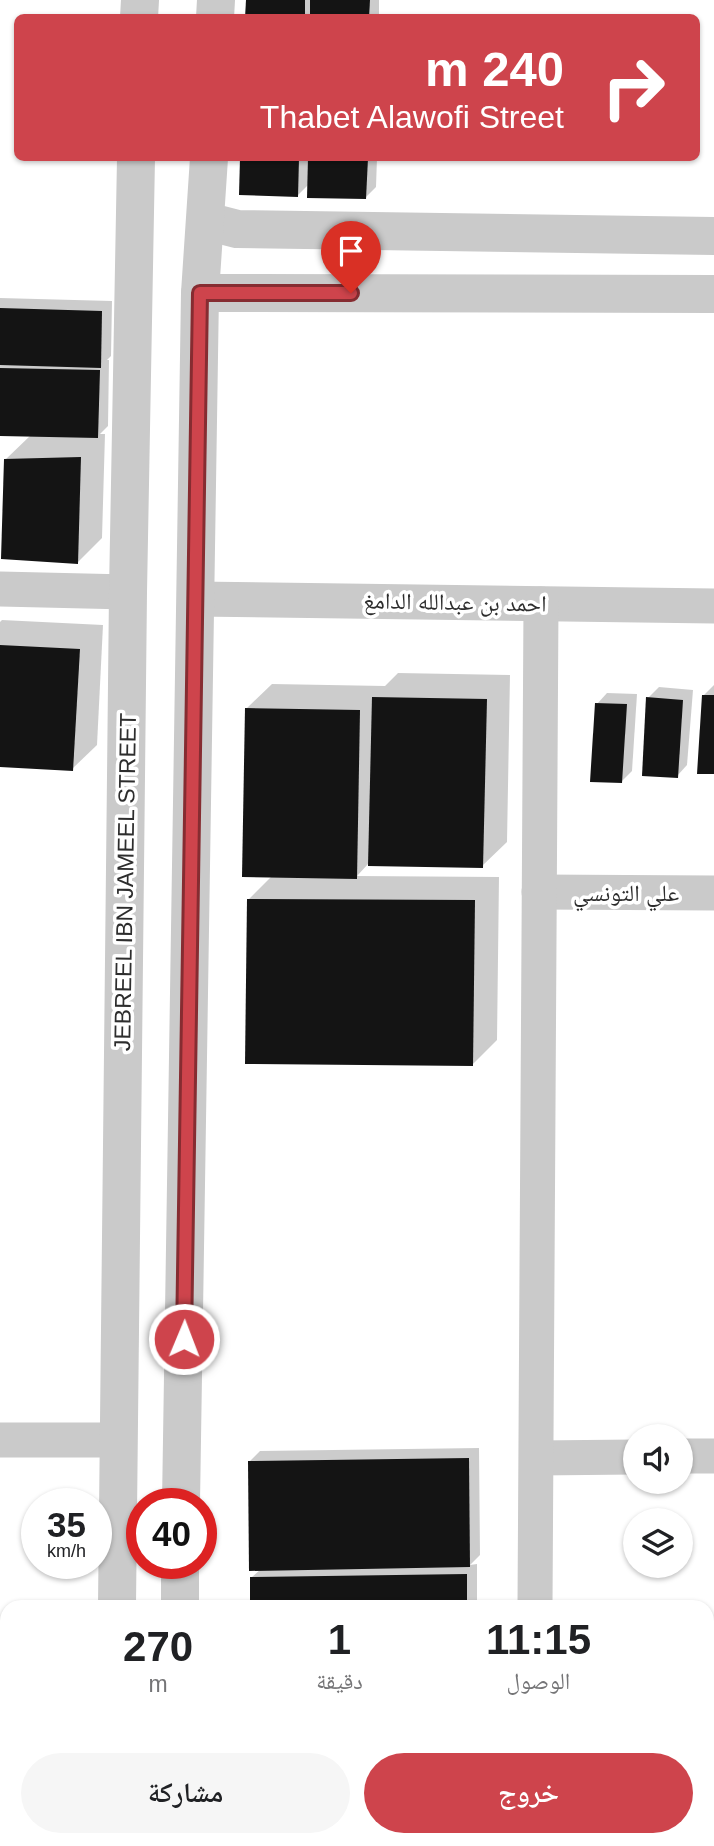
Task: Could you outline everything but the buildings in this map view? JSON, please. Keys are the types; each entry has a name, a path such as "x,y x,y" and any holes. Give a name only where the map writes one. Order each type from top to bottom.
{"street":[{"name":"JEBREEL IBN JAMEEL STREET","path":"117,1600 128,592 136,161"},
{"path":"181,1488 200,293 221,225 210,161"},
{"path":"221,225 714,236"},
{"path":"221,225 211,250 211,279 239,293"},
{"path":"200,293 714,293"},
{"path":"0,589 128,592"},
{"name":"احمد بن عبدالله الدامغ","path":"195,599 714,606"},
{"path":"535,1600 541,604"},
{"name":"علي التونسي","path":"539,892 714,893"},
{"path":"0,1440 119,1440"},
{"path":"693,1456 714,1456"},
{"path":"537,1458 623,1457"},
{"path":"180,1579 180,1600"}],"route":[{"path":"184,1339 200,293 351,293"}]}
